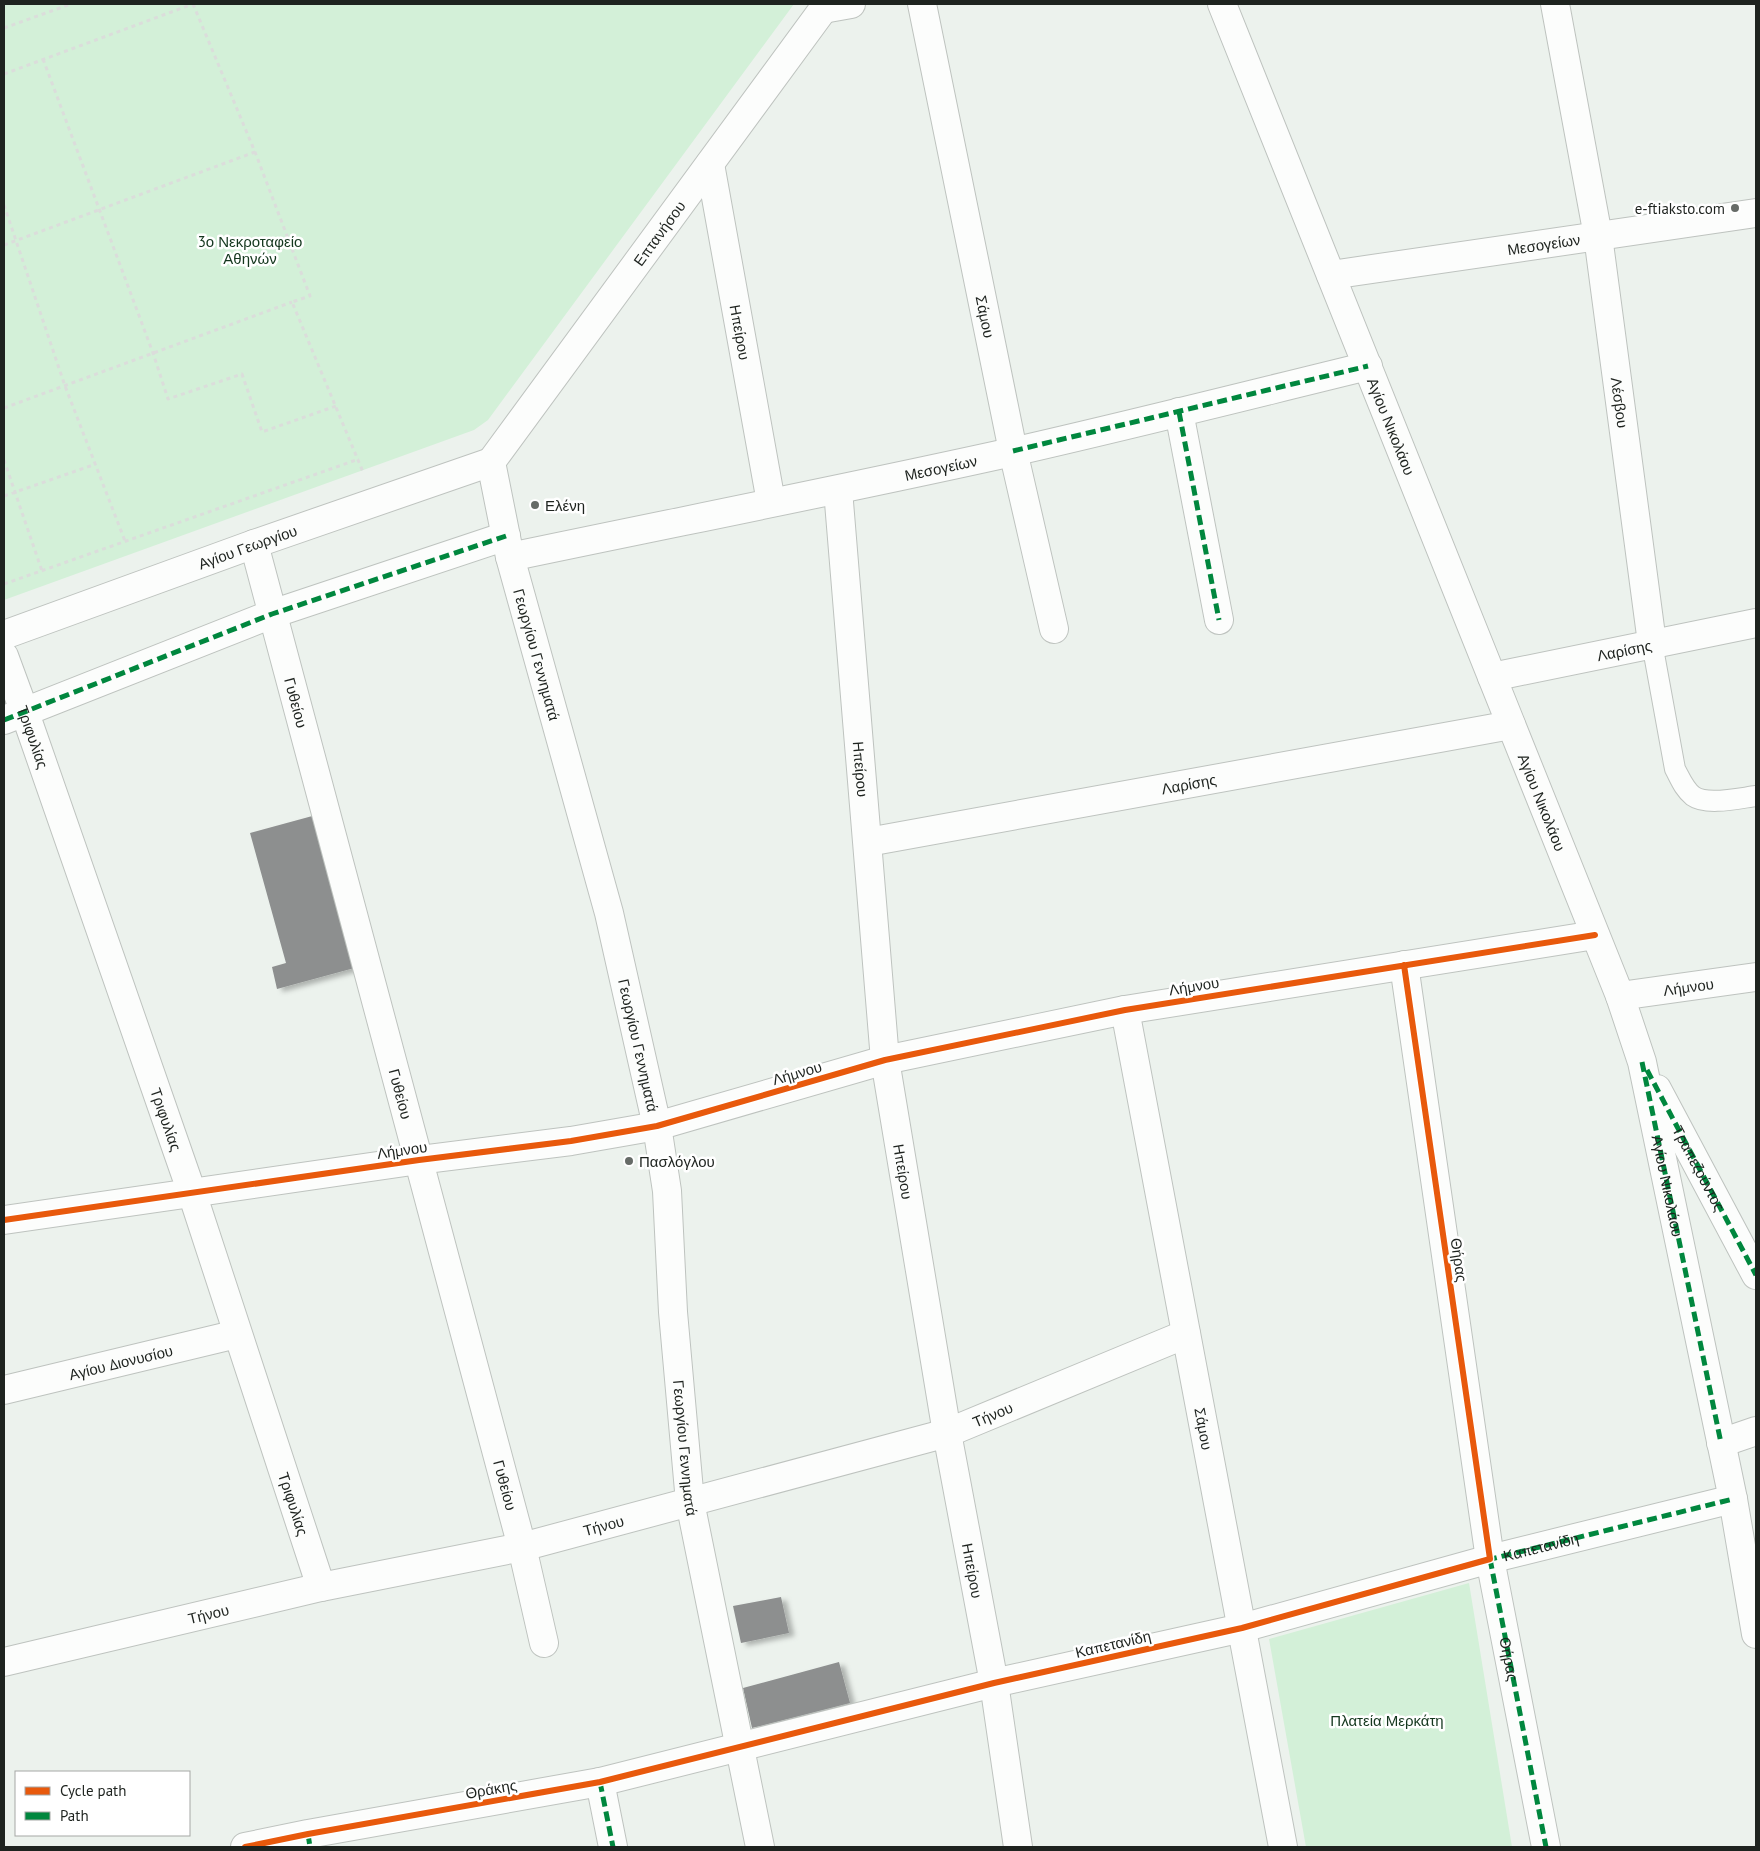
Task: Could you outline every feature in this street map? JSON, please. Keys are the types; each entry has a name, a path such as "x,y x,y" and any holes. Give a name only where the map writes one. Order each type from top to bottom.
{"street":[{"path":"825,6 851,4"},
{"name":"Σάμου","path":"922,4 1013,452 1054,629"},
{"name":"Αγίου Νικολάου","path":"1222,4 1620,996 1642,1062 1721,1443 1756,1634"},
{"name":"Λέσβου","path":"1555,4 1598,236 1652,643"},
{"name":"Επτανήσου","path":"491,462 825,6"},
{"name":"Ηπείρου","path":"710,164 771,502"},
{"name":"Μεσογείων","path":"1331,275 1756,213"},
{"name":"Μεσογείων","path":"14,716 272,614 508,547 838,490 1013,452 1368,366"},
{"path":"1179,412 1219,620"},
{"name":"Αγίου Γεωργίου","path":"4,635 254,544 491,462"},
{"name":"Γεωργίου Γεννηματά","path":"491,462 508,547 609,913 657,1126 667,1191 673,1312 690,1502 760,1847"},
{"name":"Ηπείρου","path":"838,490 885,1060 947,1433 994,1683 1018,1847"},
{"name":"Γυθείου","path":"254,544 522,1547 544,1643"},
{"name":"Λαρίσης","path":"1492,677 1756,623"},
{"name":"Τριφυλίας","path":"4,656 14,716 192,1193 321,1587"},
{"name":"Λαρίσης","path":"868,842 1511,725"},
{"name":"Λήμνου","path":"4,1220 419,1160 572,1141 657,1126 885,1060 1125,1010 1595,935"},
{"name":"Θήρας","path":"1404,965 1490,1559 1546,1847"},
{"name":"Λήμνου","path":"1620,996 1756,977"},
{"name":"Σάμου","path":"1125,1010 1283,1847"},
{"name":"Τραπεζούντος","path":"1642,1062 1756,1275"},
{"name":"Αγίου Διονυσίου","path":"4,1390 237,1334"},
{"name":"Τήνου","path":"4,1662 321,1587 522,1547 947,1433 1186,1334"},
{"path":"1721,1443 1756,1431"},
{"name":"Καπετανίδη","path":"740,1748 994,1683 1242,1628 1490,1559 1732,1499"},
{"name":"Θράκης","path":"245,1847 309,1841 600,1782 740,1748"},
{"path":"600,1782 613,1847"}],"lane":[{"name":"Λέσβου","path":"1652,643 1675,769 1683,784 1694,796 1709,801 1756,796"}],"path":[{"path":"4,28 71,4"},
{"path":"4,74 193,4 255,152 310,296 4,408"},
{"path":"43,59 153,353 168,399 242,374 262,432 336,406"},
{"path":"4,245 255,152"},
{"path":"4,205 65,386 125,541"},
{"path":"4,584 358,459 292,302"},
{"path":"4,460 42,570"},
{"path":"4,496 96,464"}],"green space":[{"name":"3ο Νεκροταφείο Αθηνών","path":"4,4 794,4 488,420 474,430 4,600"},
{"name":"Πλατεία Μερκάτη","path":"1469,1583 1512,1847 1306,1847 1269,1639"}],"building":[{"path":"316,815 358,967 277,989 272,967 286,963 250,833"},
{"path":"781,1597 789,1633 741,1643 733,1606"},
{"path":"839,1662 850,1703 752,1728 743,1688"}],"marked path":[{"path":"1013,451 1368,366"},
{"path":"1179,412 1219,620"},
{"path":"4,720 272,614 506,536"},
{"path":"1642,1062 1721,1443"},
{"path":"1647,1070 1756,1275"},
{"path":"1487,1560 1733,1499"},
{"path":"1490,1559 1546,1847"},
{"path":"600,1782 613,1847"},
{"path":"308,1834 310,1847"}],"cycle path":[{"path":"4,1220 419,1160 571,1141 657,1126 885,1060 1125,1010 1595,935"},
{"path":"245,1847 600,1782 994,1683 1242,1628 1490,1559 1404,965"}],"place":[{"name":"e-ftiaksto.com","path":"1735,208"},
{"name":"Ελένη","path":"535,505"},
{"name":"Πασλόγλου","path":"629,1161"}]}
